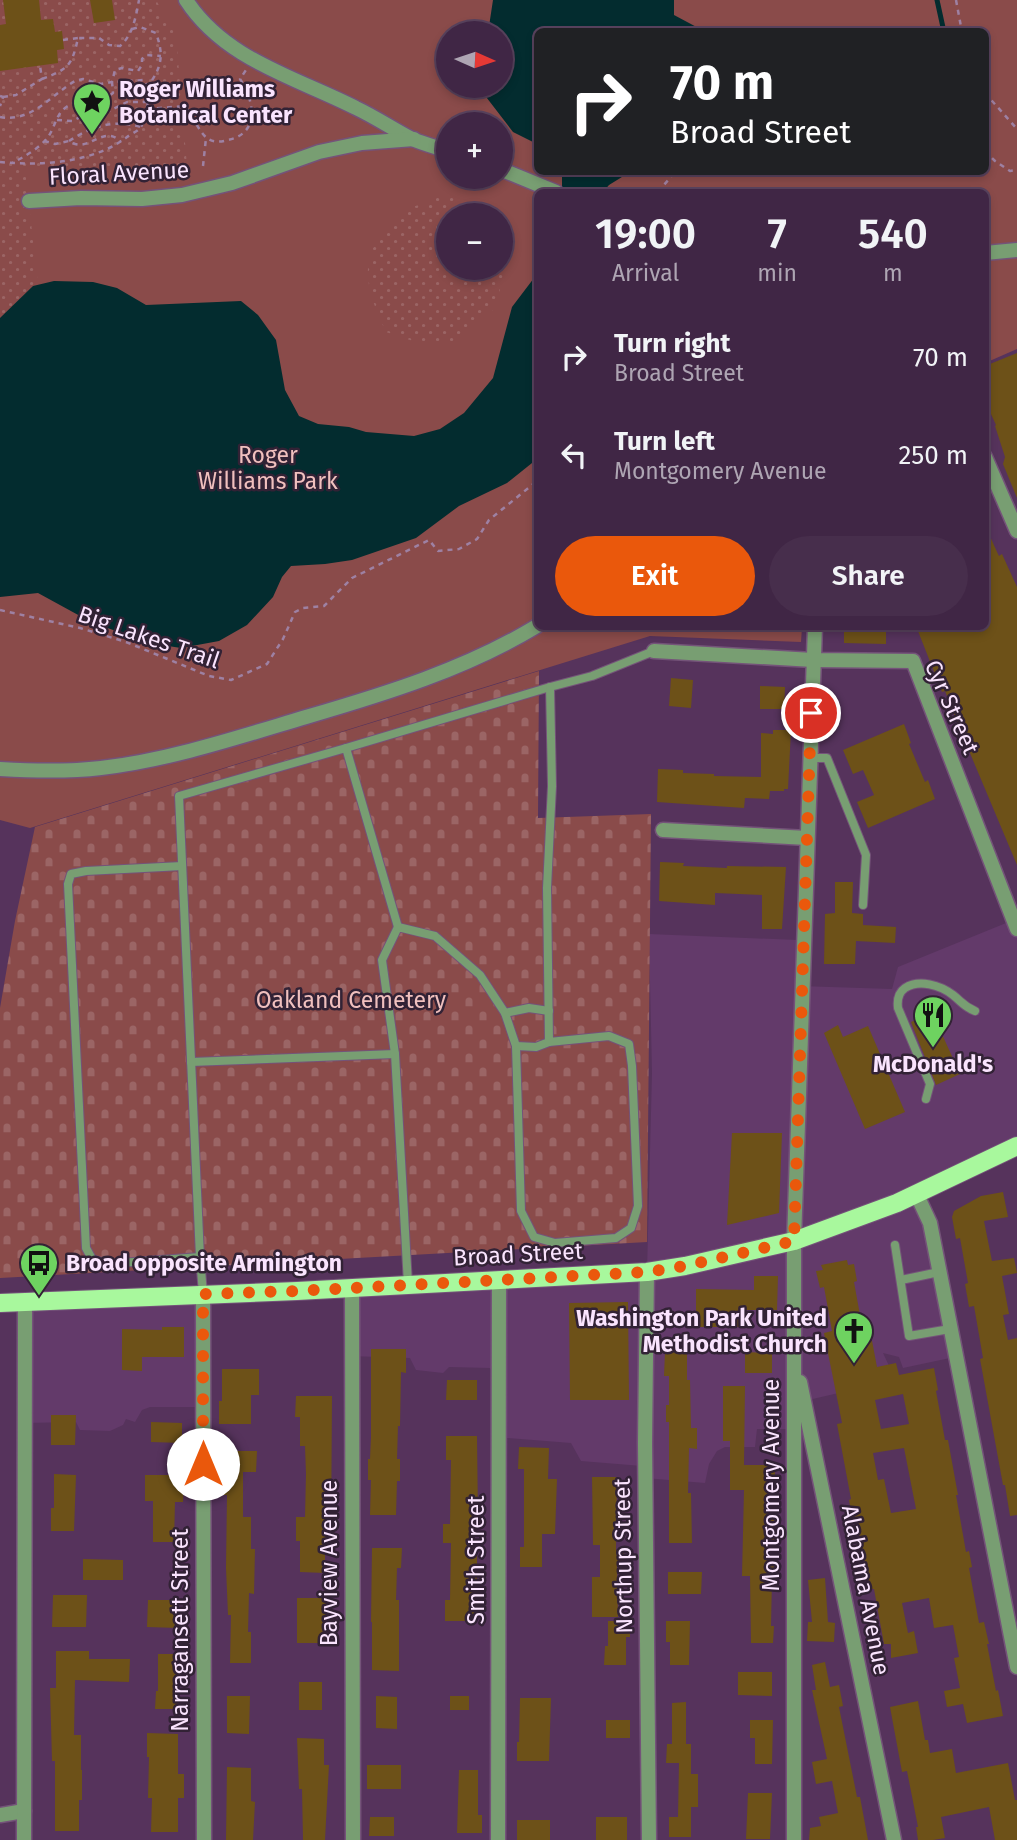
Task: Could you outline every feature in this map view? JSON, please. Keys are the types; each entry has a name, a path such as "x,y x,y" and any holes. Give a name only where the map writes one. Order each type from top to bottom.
{"main road":[{"name":"Broad Street","path":"0,1303 297,1291 647,1272 699,1264 794,1241 897,1203 1017,1146"}],"street":[{"path":"186,0 214,33 258,64 355,107 414,139 436,147"},
{"name":"Floral Avenue","path":"29,201 181,195 233,183 319,152 362,143 414,139"},
{"path":"513,174 548,189"},
{"path":"989,253 1017,250"},
{"path":"989,466 1017,531"},
{"path":"0,769 60,771 100,768 138,762 207,745 422,680 478,657 534,628"},
{"name":"Montgomery Avenue","path":"794,1840 794,1241 815,630"},
{"name":"Cyr Street","path":"654,651 813,660 913,661 1017,929"},
{"path":"663,830 807,838"},
{"path":"916,1194 930,1223 1017,1667"},
{"name":"Northup Street","path":"647,1272 645,1443 649,1840"},
{"name":"Smith Street","path":"498,1840 499,1279"},
{"name":"Bayview Avenue","path":"352,1287 352,1840"},
{"name":"Narragansett Street","path":"203,1294 204,1840"},
{"path":"24,1840 25,1302"},
{"name":"Alabama Avenue","path":"794,1350 894,1840"},
{"path":"0,1815 24,1811"}],"lane":[{"path":"203,1294 178,796 592,676 654,651"},
{"path":"549,1042 547,888 552,786 550,687"},
{"path":"346,748 398,927 382,960 395,1054 408,1284"},
{"path":"810,758 827,758 866,855 863,905"},
{"path":"182,866 86,871 71,874 68,884 86,1248 92,1259 107,1264 200,1257"},
{"path":"398,927 435,936 480,975 505,1013 516,1046 521,1211 534,1237 555,1243 616,1238 631,1228 638,1206 629,1044 609,1036 549,1042 536,1048 516,1046"},
{"path":"926,1099 930,1084 898,1008 897,1000 901,992 907,987 927,984 954,995 975,1011"},
{"path":"505,1013 529,1008 548,1011"},
{"path":"191,1062 395,1054"},
{"path":"895,1244 909,1336 950,1329"},
{"path":"901,1280 939,1272"}],"path":[{"path":"63,40 99,38 114,47 120,46 132,29 139,0"},
{"path":"956,0 961,28"},
{"path":"132,29 140,27 156,33 161,47 159,71 148,86"},
{"path":"0,106 1,96 16,95 67,68 78,38"},
{"path":"12,163 50,135 59,114 68,106 76,102 99,101 110,96 113,93 112,82 116,70 122,68 137,72 142,67 143,56 161,56"},
{"path":"146,109 185,106 206,138 218,142 233,139 249,128 253,114 246,88 240,79 247,69 258,64"},
{"path":"40,66 42,79"},
{"path":"0,117 24,116 57,92 83,79 101,84 144,80 149,91 141,127 121,142 91,156 74,159 0,162"},
{"path":"989,98 1017,129"},
{"path":"76,102 85,115"},
{"path":"56,120 72,121 85,115 105,113 127,102 147,102"},
{"path":"44,141 55,144 69,141 104,125 126,122 141,127"},
{"path":"69,141 80,146 111,136 121,142"},
{"path":"203,166 206,138"},
{"path":"989,155 1010,172 1017,170"},
{"path":"661,189 672,175"},
{"name":"Big Lakes Trail","path":"0,610 126,642 209,676 231,680 267,664 283,639 295,612 303,608 324,606 352,578 421,543 429,540 438,551 459,549 477,539 489,520 534,483"}],"shaded area":[{"path":"493,0 674,0 674,15 698,28 534,28 534,142 513,132 513,112 498,112 487,98 513,98 513,21 490,21"},
{"path":"562,175 625,175 606,189 562,189"},
{"path":"534,278 534,461 507,483 459,506 416,538 352,560 291,566 282,577 273,597 247,625 219,641 181,648 149,643 91,622 38,593 0,597 0,318 33,286 54,281 93,282 117,288 146,305 241,301 258,315 276,340 285,390 299,416 318,424 414,436 440,429 464,413 493,378 512,307"},
{"path":"1011,921 1017,931 1017,1142 918,1201 950,1358 903,1368 899,1357 883,1353 890,1368 886,1382 804,1401 788,1429 757,1429 755,1447 725,1447 717,1451 709,1464 705,1483 645,1478 642,1466 581,1461 571,1443 495,1437 493,1371 490,1368 449,1367 443,1373 416,1370 410,1358 349,1356 352,1287 647,1272 652,1073 649,934 798,940 799,986 892,989 898,967"},
{"path":"203,1294 199,1407 150,1407 142,1410 135,1422 126,1419 123,1425 110,1431 80,1430 76,1422 22,1423 25,1302"}],"green space":[{"name":"Roger Williams Park","path":"0,0 1017,0 1017,349 989,361 989,189 534,189 534,630 802,630 801,642 650,636 30,828 0,820"},
{"name":"Roger Williams Botanical Center","path":"0,0 156,0 176,36 187,166 25,169 38,285 33,286 0,318"},
{"path":"446,194 464,203 436,203 436,280 502,280 495,308 458,342 425,345 386,332 374,304 368,278 372,252 378,239 403,212"},
{"name":"Oakland Cemetery","path":"539,671 538,818 651,814 647,1242 0,1278 0,1008 35,827"}],"building":[{"path":"3,0 39,0 41,20 53,19 55,32 62,31 64,49 57,50 58,63 0,71 0,25 6,24"},
{"path":"90,0 112,0 115,20 94,23"},
{"path":"1017,353 1017,498 1003,464 1005,457 989,410 989,364"},
{"path":"989,534 999,556 1002,554 1017,587 1017,865 945,691 942,692 918,630 989,630"},
{"path":"844,630 886,630 886,644 844,643"},
{"path":"671,678 693,680 691,708 669,706"},
{"path":"760,686 785,687 784,709 760,709"},
{"path":"904,724 911,743 909,744 935,799 868,828 857,802 874,795 863,770 853,774 843,750"},
{"path":"773,730 791,730 788,789 770,791 769,799 745,798 744,808 657,802 658,769 683,770 683,773 714,776 761,777 761,733 773,734"},
{"path":"660,862 727,868 786,867 782,929 762,929 762,895 715,893 715,905 659,901"},
{"path":"835,882 853,882 852,913 863,914 863,925 896,927 895,943 856,941 855,964 824,964 825,914 835,913"},
{"name":"McDonald's","path":"927,1001 960,1074 936,1085 911,1022 920,1018 915,1006"},
{"path":"838,1025 843,1037 868,1026 905,1112 865,1129 824,1033"},
{"path":"732,1133 782,1133 779,1213 727,1225"},
{"path":"1003,1192 1008,1217 984,1221 992,1261 1014,1258 1017,1273 1002,1276 1009,1314 1003,1315 1008,1340 1017,1338 1017,1515 1010,1516 980,1359 983,1358 974,1306 969,1307 965,1284 968,1283 960,1238 956,1239 952,1217 954,1211 981,1196"},
{"path":"847,1260 848,1265 854,1264 857,1281 854,1282 862,1326 869,1325 877,1367 896,1363 899,1375 934,1368 966,1552 969,1551 972,1567 969,1568 979,1623 984,1622 1003,1716 967,1723 963,1704 947,1707 944,1691 960,1688 954,1658 959,1657 953,1625 934,1628 929,1598 902,1603 908,1633 914,1631 918,1653 891,1658 891,1644 884,1644 874,1589 870,1589 857,1523 853,1524 849,1500 851,1499 837,1424 842,1423 824,1333 832,1331 824,1287 820,1288 816,1271 823,1270 821,1265","holes":["903,1394 909,1424 881,1429 875,1400","904,1448 916,1509 891,1513 884,1479 878,1480 873,1453"]},
{"path":"754,1276 778,1276 777,1310 741,1310 741,1327 696,1327 696,1289 754,1290"},
{"path":"628,1302 629,1400 570,1400 569,1303"},
{"path":"162,1327 184,1327 184,1357 142,1357 142,1371 122,1370 122,1329 162,1330"},
{"path":"371,1349 406,1349 406,1373 401,1372 397,1459 400,1459 400,1481 397,1481 396,1515 370,1515 371,1480 368,1480 368,1459 371,1437"},
{"path":"665,1352 687,1352 691,1428 697,1428 697,1449 689,1448 688,1493 691,1493 692,1543 669,1543 669,1422 666,1422 666,1405 669,1405 669,1376 664,1376"},
{"path":"745,1352 772,1353 772,1373 745,1373"},
{"path":"222,1369 259,1369 259,1395 251,1395 251,1424 219,1424"},
{"path":"447,1380 477,1380 477,1400 446,1400"},
{"path":"723,1386 745,1386 744,1465 775,1465 771,1626 774,1626 773,1643 751,1643 750,1576 742,1576 744,1490 730,1490 730,1441 723,1441"},
{"path":"296,1396 332,1396 331,1541 325,1541 325,1573 300,1572 300,1541 296,1541 296,1517 305,1517 306,1474 305,1446 300,1446 300,1417 295,1417"},
{"path":"51,1415 76,1415 75,1445 51,1445"},
{"path":"151,1422 182,1423 182,1443 151,1442"},
{"path":"446,1436 477,1436 478,1517 474,1517 473,1553 477,1553 477,1621 445,1621 445,1600 450,1600 451,1543 443,1543 443,1524 450,1524 451,1460 446,1460"},
{"path":"519,1447 549,1448 548,1479 557,1479 555,1534 542,1534 542,1567 520,1567 520,1547 524,1547 524,1469 518,1469"},
{"path":"226,1451 257,1451 256,1472 243,1472 243,1517 251,1517 251,1549 255,1549 254,1594 249,1593 248,1632 251,1632 251,1663 230,1663 231,1615 228,1615 226,1568 227,1495 223,1495"},
{"path":"54,1474 76,1475 74,1531 51,1531"},
{"path":"145,1475 184,1475 183,1502 175,1502 174,1542 153,1542 153,1501 145,1501"},
{"path":"592,1477 617,1477 616,1550 624,1550 624,1567 617,1566 618,1617 592,1617 592,1577 600,1577 600,1545 593,1545"},
{"path":"372,1548 402,1548 401,1568 397,1568 396,1600 399,1600 399,1671 372,1670"},
{"path":"83,1559 123,1560 123,1580 83,1580"},
{"path":"668,1572 702,1572 701,1594 668,1594"},
{"path":"825,1578 828,1622 835,1623 834,1642 807,1641 808,1622 812,1622 808,1580"},
{"path":"53,1595 87,1595 86,1627 52,1627"},
{"path":"297,1598 327,1598 327,1643 297,1643"},
{"path":"148,1600 179,1600 178,1628 147,1627"},
{"path":"608,1621 630,1621 630,1637 626,1637 626,1665 604,1665 605,1646 608,1646"},
{"path":"666,1621 690,1621 689,1665 670,1665"},
{"path":"56,1651 89,1651 89,1659 130,1659 129,1682 75,1680 74,1735 81,1735 82,1770 79,1831 55,1831 55,1761 52,1761 50,1688 56,1688"},
{"path":"158,1654 178,1654 178,1709 155,1709"},
{"path":"825,1662 830,1687 839,1685 843,1706 839,1707 868,1840 809,1840 810,1828 821,1826 819,1817 838,1813 832,1781 816,1784 812,1762 827,1759 812,1690 816,1690 812,1665"},
{"path":"738,1672 772,1672 772,1696 738,1695"},
{"path":"299,1682 322,1682 322,1710 299,1710"},
{"path":"227,1696 250,1696 249,1734 227,1733"},
{"path":"376,1696 397,1697 397,1729 376,1728"},
{"path":"450,1696 469,1696 469,1710 450,1710"},
{"path":"520,1698 551,1698 549,1761 517,1761"},
{"path":"918,1701 930,1753 952,1749 956,1773 1008,1763 1017,1800 1017,1840 995,1840 989,1807 941,1817 945,1838 918,1840 907,1771 902,1772 890,1707"},
{"path":"686,1702 686,1744 691,1744 691,1774 698,1774 698,1807 691,1807 691,1837 669,1837 669,1817 678,1817 679,1763 666,1763 667,1744 672,1744 672,1703"},
{"path":"606,1720 630,1720 630,1738 606,1738"},
{"path":"750,1720 773,1720 772,1764 755,1764 755,1738 750,1738"},
{"path":"147,1733 178,1734 178,1774 184,1774 184,1798 178,1798 178,1832 151,1832 152,1798 148,1798"},
{"path":"297,1738 324,1739 324,1765 329,1765 325,1840 303,1840"},
{"path":"367,1765 401,1765 401,1789 367,1789"},
{"path":"227,1767 251,1768 251,1801 255,1802 253,1840 226,1840"},
{"path":"459,1770 478,1770 478,1815 482,1815 482,1833 457,1833"},
{"path":"748,1793 772,1793 770,1839 746,1839"},
{"path":"370,1817 394,1817 394,1836 369,1836"},
{"path":"596,1817 627,1817 627,1840 596,1840"},
{"path":"517,1820 550,1820 550,1840 517,1840"}],"waterway":[{"path":"937,0 943,28"}],"place":[{"name":"Roger Williams Botanical Center","path":"92,136"},
{"name":"McDonald's","path":"933,1049"},
{"name":"Broad opposite Armington","path":"39,1297"},
{"name":"Washington Park United Methodist Church","path":"854,1365"}],"route":[{"path":"203,1464 203,1294 647,1272 738,1255 794,1241 811,713"}]}
